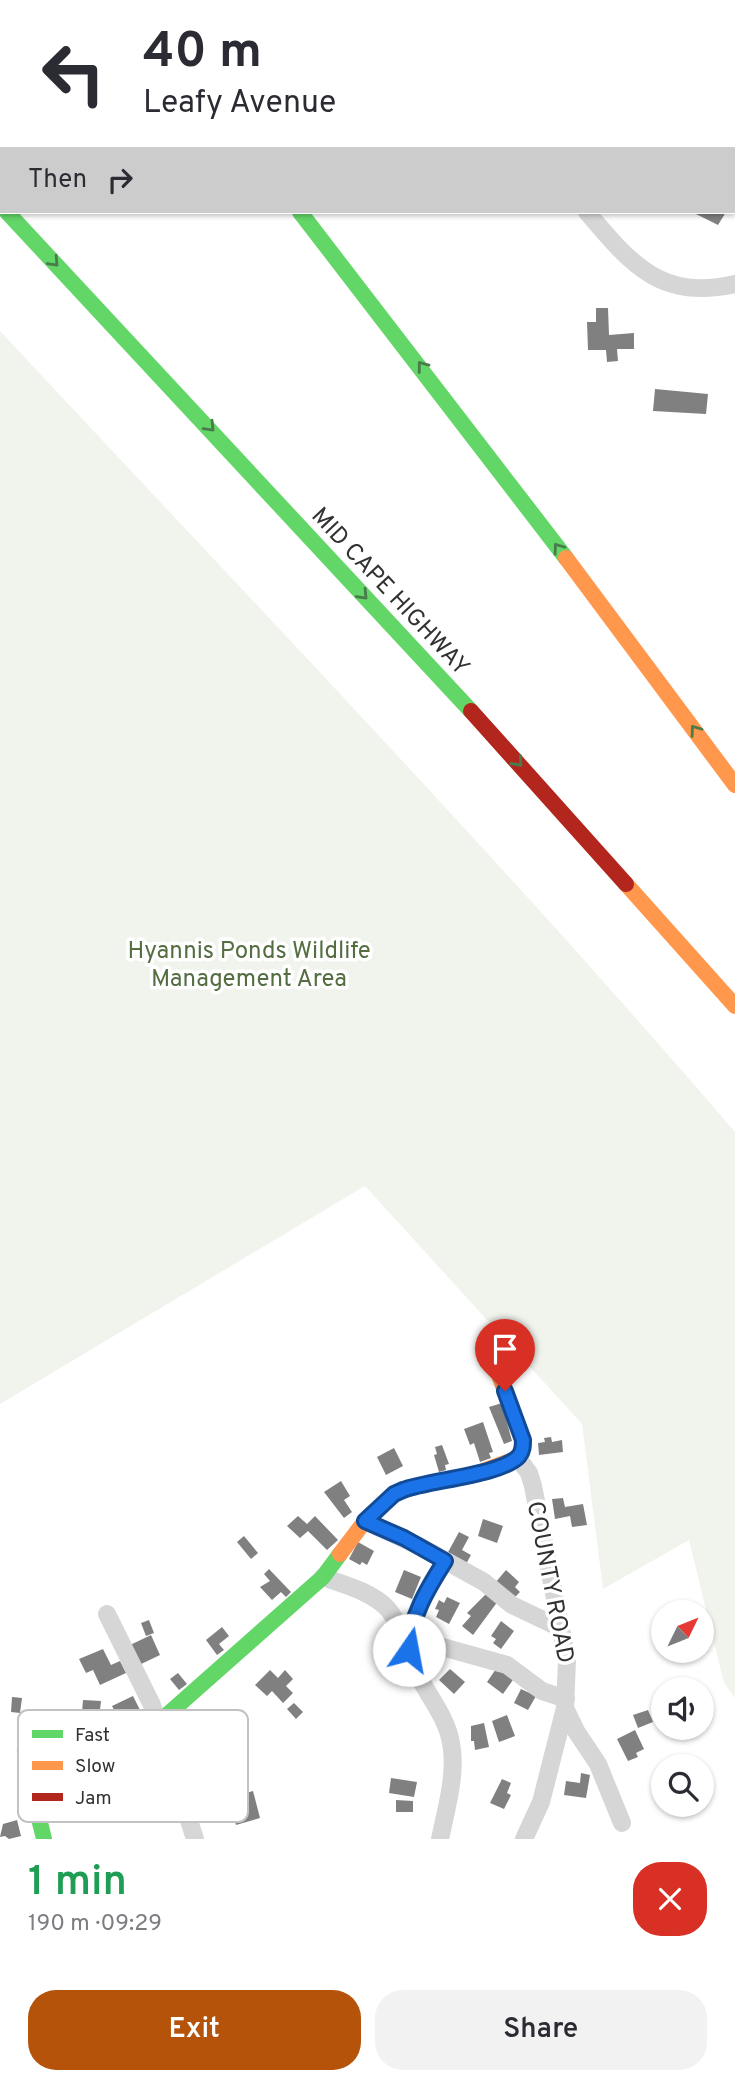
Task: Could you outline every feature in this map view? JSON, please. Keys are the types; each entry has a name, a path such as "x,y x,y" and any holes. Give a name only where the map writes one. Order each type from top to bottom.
{"main road":[{"name":"MID CAPE HIGHWAY","path":"9,214 498,740 735,1006"},
{"path":"302,214 482,446 735,785"},
{"path":"173,1710 323,1577 365,1521 394,1494 475,1474 518,1458 523,1448 521,1432 497,1369"},
{"path":"40,1822 44,1839"}],"street":[{"path":"589,214 625,254 658,281 684,287 712,289 735,284"},
{"name":"COUNTY ROAD","path":"518,1458 529,1473 533,1486 568,1668 566,1703 576,1731 598,1764 622,1823"},
{"path":"365,1521 404,1538 484,1582 512,1605 560,1628"},
{"path":"440,1839 450,1782 451,1743 412,1662 410,1638 422,1601 445,1561"},
{"path":"323,1577 380,1601 393,1615 403,1634 410,1638 508,1665 542,1691 566,1703 541,1802 524,1839"},
{"path":"107,1614 152,1710"},
{"path":"189,1822 195,1839"}],"green space":[{"name":"Hyannis Ponds Wildlife Management Area","path":"0,331 464,828 646,1029 735,1132 735,1698 724,1683 714,1642 714,1600 704,1600 689,1540 603,1589 582,1424 365,1186 0,1404"}],"building":[{"path":"696,214 725,214 718,225"},
{"path":"596,308 608,308 609,335 634,333 634,349 617,349 618,361 607,362 606,350 588,350 587,322 596,322"},
{"path":"655,389 708,394 706,414 653,411"},
{"path":"483,1344 491,1359 480,1364 476,1347"},
{"path":"502,1403 512,1441 504,1444 489,1407"},
{"path":"483,1422 493,1452 489,1453 491,1458 480,1462 474,1443 470,1445 464,1429"},
{"path":"551,1437 552,1442 562,1440 563,1452 539,1455 538,1443"},
{"path":"442,1445 449,1464 445,1465 446,1470 439,1472 434,1455 437,1454 435,1447"},
{"path":"394,1448 403,1466 386,1475 377,1457"},
{"path":"341,1481 350,1496 344,1500 352,1512 344,1518 324,1492"},
{"path":"563,1498 565,1507 583,1504 587,1525 572,1527 570,1516 555,1519 552,1499"},
{"path":"298,1516 307,1524 315,1516 338,1540 327,1550 308,1531 300,1538 287,1526"},
{"path":"483,1519 503,1526 497,1543 478,1536"},
{"path":"459,1532 469,1537 462,1550 471,1555 466,1564 447,1554"},
{"path":"244,1536 258,1553 251,1559 237,1542"},
{"path":"358,1542 374,1551 367,1565 362,1562 360,1565 349,1559"},
{"path":"269,1569 291,1592 286,1597 281,1592 272,1600 260,1587 270,1581 264,1574"},
{"path":"404,1570 421,1577 412,1599 395,1592"},
{"path":"506,1570 519,1582 515,1587 520,1592 513,1599 495,1583"},
{"path":"488,1592 498,1601 473,1635 462,1626 471,1616 467,1613"},
{"path":"447,1597 460,1603 449,1624 436,1617 439,1610 435,1609 439,1600 444,1603"},
{"path":"149,1620 154,1633 146,1636 141,1623"},
{"path":"501,1621 514,1631 501,1649 493,1643 496,1639 491,1636"},
{"path":"222,1627 229,1636 219,1644 224,1650 217,1655 206,1640"},
{"path":"151,1635 160,1655 137,1666 128,1646"},
{"path":"103,1649 111,1665 120,1661 126,1673 100,1685 93,1670 86,1673 79,1659"},
{"path":"498,1666 515,1677 503,1694 487,1682"},
{"path":"450,1669 465,1682 454,1694 439,1680"},
{"path":"270,1670 278,1678 285,1670 293,1679 286,1686 293,1693 283,1703 272,1691 267,1696 255,1685"},
{"path":"178,1673 187,1684 179,1690 170,1679"},
{"path":"521,1689 536,1696 528,1710 514,1703"},
{"path":"133,1696 140,1710 114,1710 112,1706"},
{"path":"12,1697 22,1698 20,1710 18,1713 11,1712"},
{"path":"83,1700 101,1701 100,1710 82,1710"},
{"path":"294,1703 303,1712 296,1719 287,1709"},
{"path":"648,1710 651,1723 638,1728 633,1715"},
{"path":"507,1715 515,1736 499,1742 492,1721"},
{"path":"484,1723 489,1747 475,1750 474,1741 471,1741 471,1726"},
{"path":"635,1730 644,1749 636,1753 638,1757 628,1761 617,1739"},
{"path":"581,1773 590,1775 586,1798 564,1795 566,1781 580,1783"},
{"path":"391,1778 417,1782 414,1797 389,1793"},
{"path":"502,1779 511,1783 507,1793 511,1795 504,1809 490,1803"},
{"path":"253,1791 260,1818 248,1822 248,1792"},
{"path":"396,1800 413,1801 413,1812 396,1812"},
{"path":"17,1820 21,1836 9,1839 0,1837 3,1824"}],"traffic: fast":[{"path":"9,214 471,711"},
{"path":"302,214 566,558"},
{"path":"173,1710 323,1577 340,1554"},
{"path":"40,1822 44,1839"}],"traffic: slow":[{"path":"566,558 735,785"},
{"path":"626,884 735,1006"},
{"path":"340,1554 365,1521 394,1494 412,1487 475,1474 518,1458 523,1448 523,1440 497,1369"}],"traffic: jam":[{"path":"471,711 626,884"}],"route":[{"path":"409,1650 412,1627 422,1601 445,1561 404,1538 365,1521 394,1494 412,1486 475,1474 518,1458 523,1448 523,1440 505,1391"}]}
